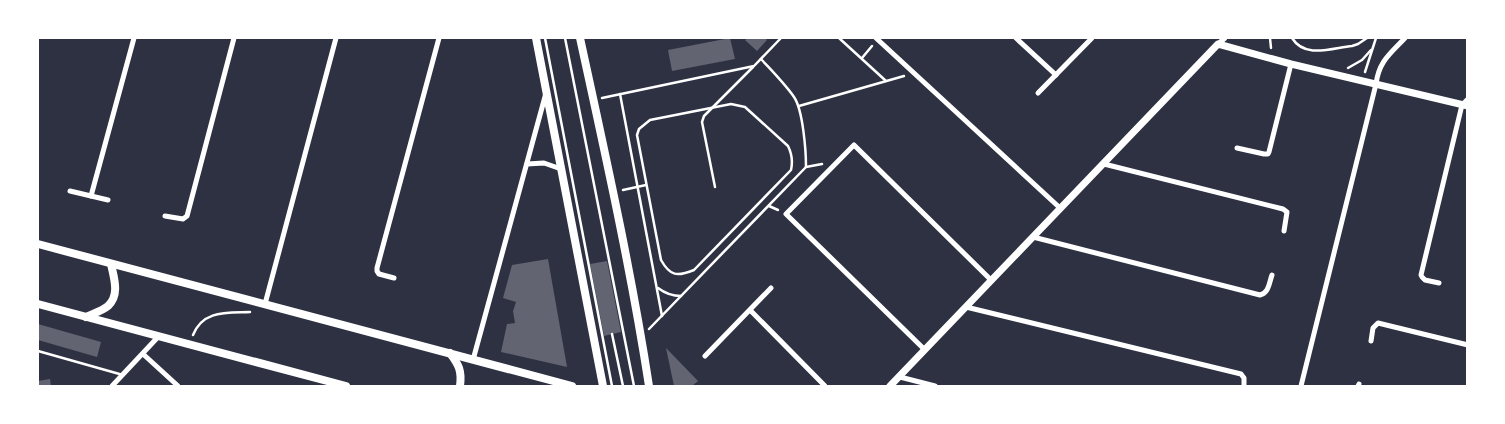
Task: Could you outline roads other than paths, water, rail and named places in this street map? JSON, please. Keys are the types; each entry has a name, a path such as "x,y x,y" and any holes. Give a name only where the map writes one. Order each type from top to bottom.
{"main road":[{"path":"536,38 603,386"},
{"path":"580,38 614,191 649,386"},
{"path":"38,244 572,386"},
{"path":"86,317 107,306 114,297 115,282 110,264"},
{"path":"38,304 346,386"},
{"path":"450,353 458,364 462,376 460,386"}],"street":[{"path":"91,196 134,38"},
{"path":"166,216 183,219 187,216 234,38"},
{"path":"264,304 336,38"},
{"path":"394,278 379,274 377,268 439,38"},
{"path":"877,38 1060,208"},
{"path":"1016,38 1056,75"},
{"path":"1038,92 1092,38"},
{"path":"890,386 1225,38"},
{"path":"1301,386 1378,71 1382,63 1405,38"},
{"path":"1218,44 1291,64 1466,104 1421,275 1425,280 1439,283"},
{"path":"1237,148 1268,154 1291,64"},
{"path":"474,360 546,92"},
{"path":"925,350 786,214 854,146 992,280"},
{"path":"527,164 544,163 561,168"},
{"path":"1104,164 1283,209 1287,212 1284,231"},
{"path":"70,191 108,200"},
{"path":"1033,237 1260,295 1266,292 1272,275"},
{"path":"705,356 771,288"},
{"path":"966,307 1240,374 1244,378 1244,386"},
{"path":"750,310 825,386"},
{"path":"1371,341 1373,328 1378,324 1468,345"},
{"path":"112,386 158,337"},
{"path":"143,354 178,386"},
{"path":"900,377 935,386"}],"lane":[{"path":"545,38 612,386"},
{"path":"565,38 634,386"},
{"path":"38,350 123,375"}]}
